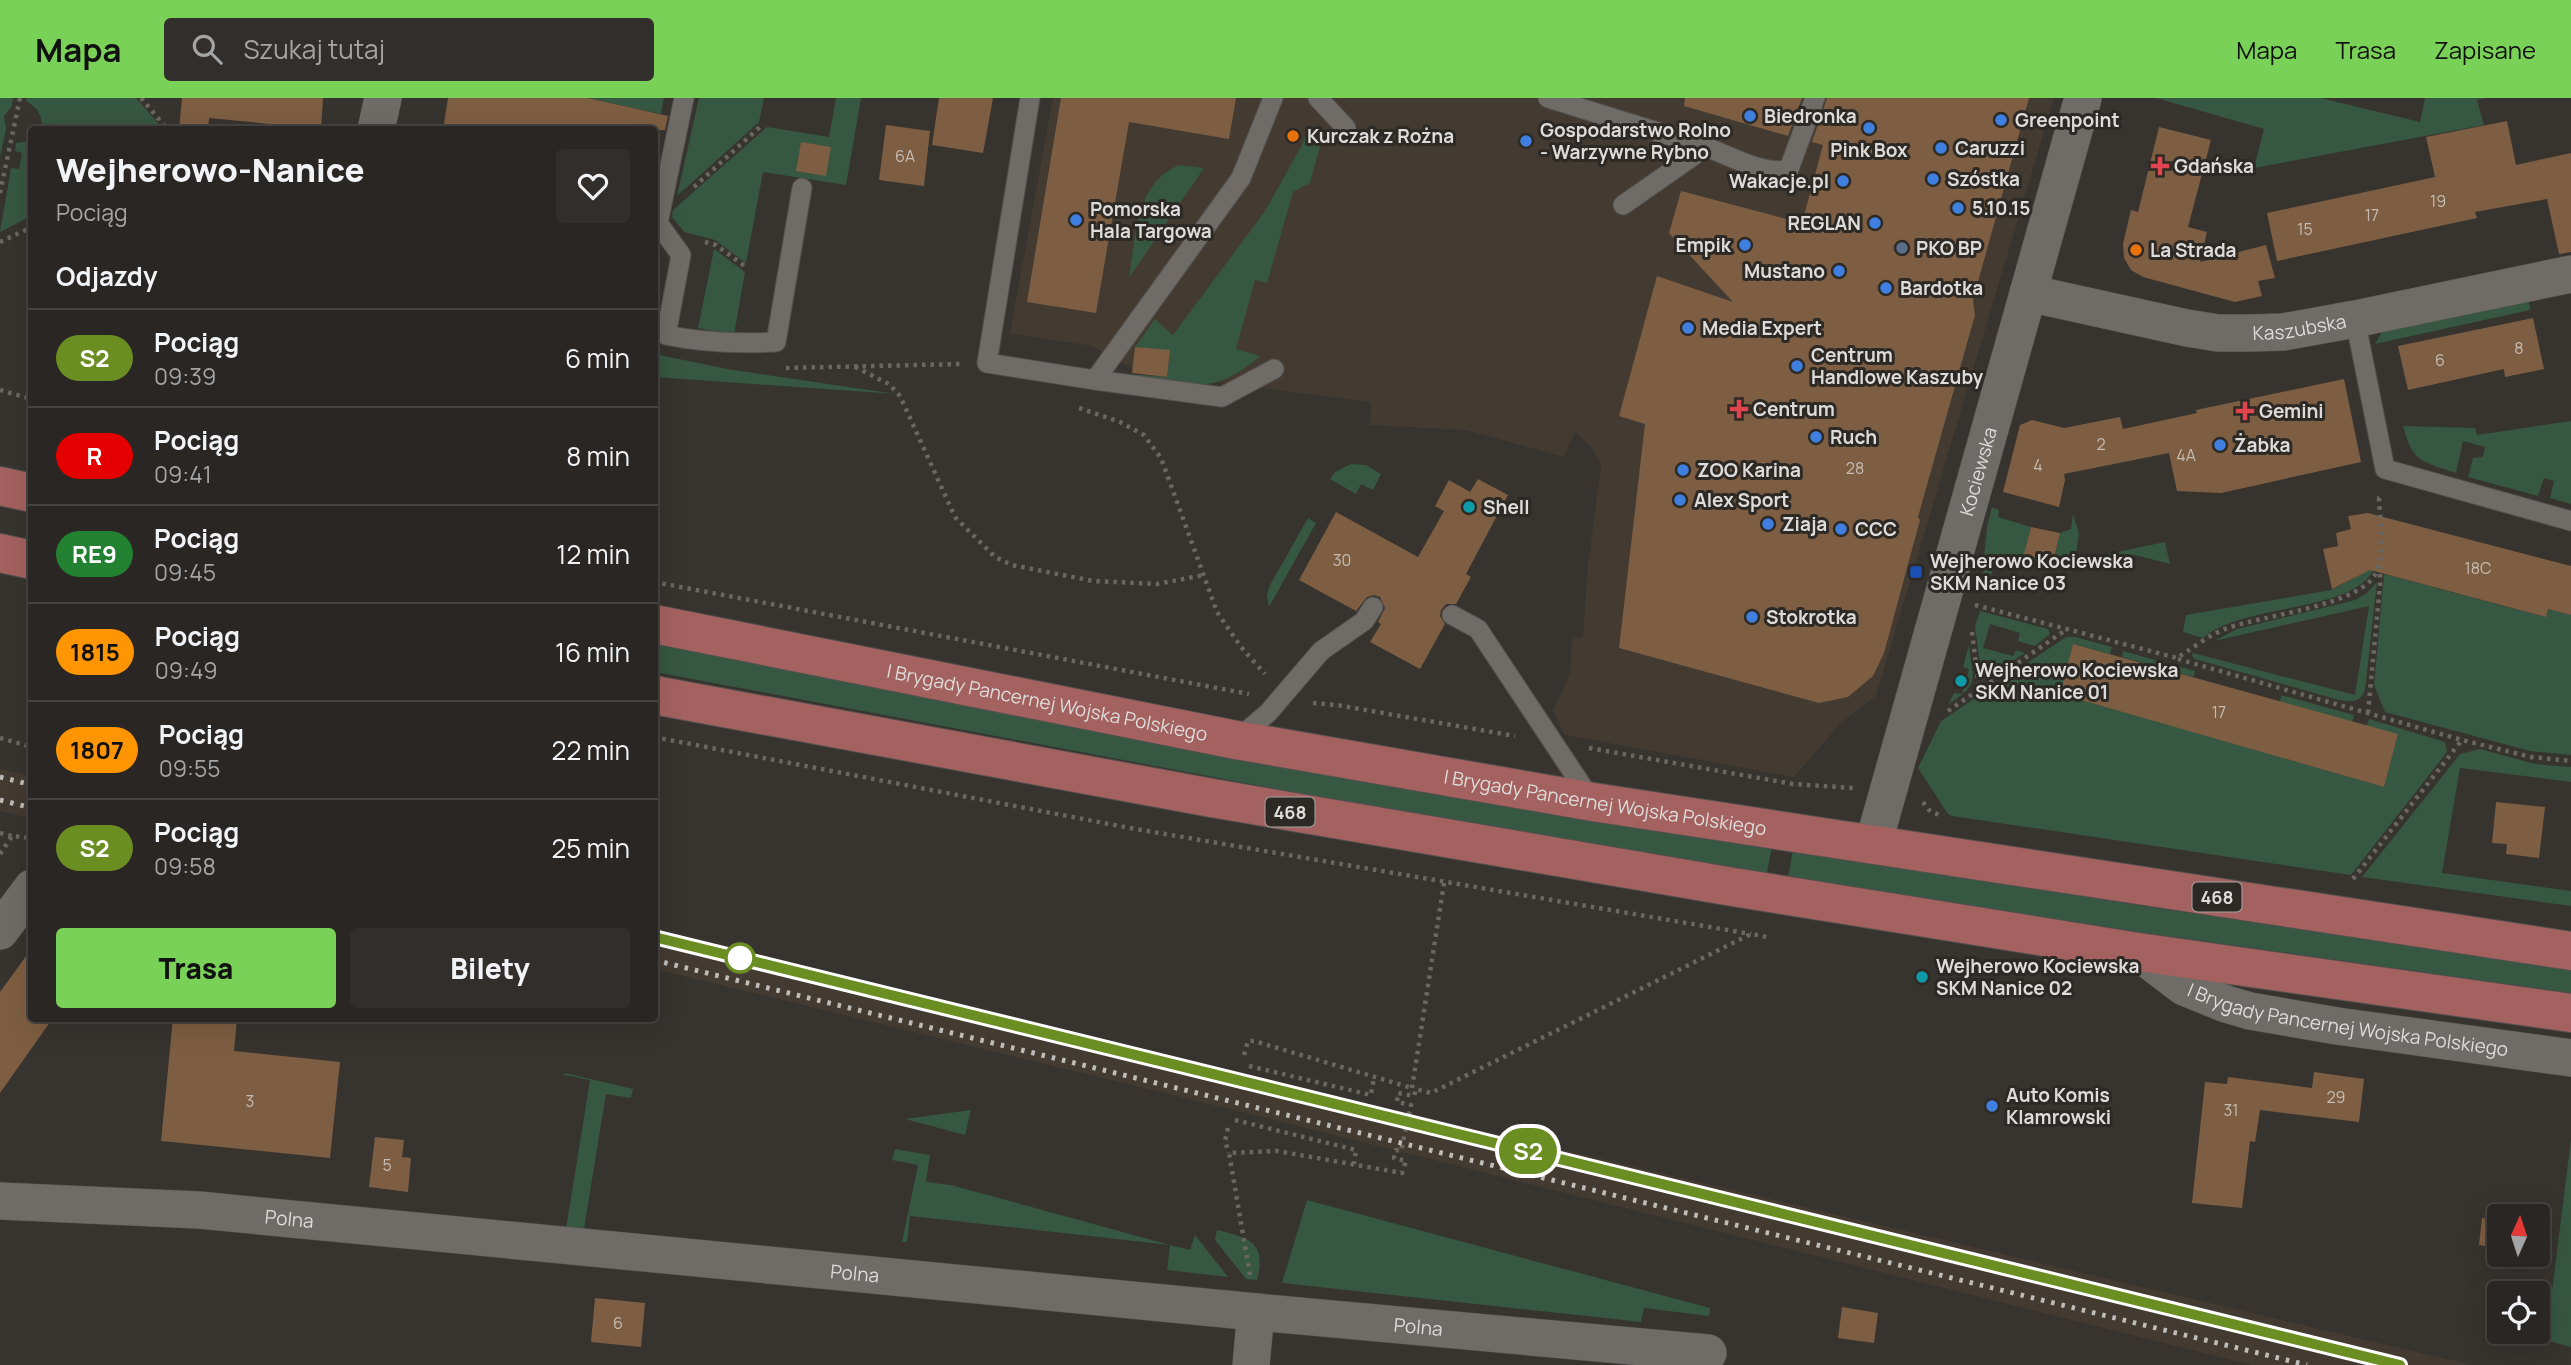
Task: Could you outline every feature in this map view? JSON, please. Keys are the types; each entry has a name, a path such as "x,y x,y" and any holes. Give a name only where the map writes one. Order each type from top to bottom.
{"main road":[{"path":"0,486 28,492"},
{"path":"0,553 28,559"},
{"name":"I Brygady Pancernej Wojska Polskiego","path":"658,625 1236,740 1593,802 2567,948"},
{"name":"I Brygady Pancernej Wojska Polskiego","path":"658,696 1225,801 1764,892 2138,952 2571,1013"}],"street":[{"path":"377,126 383,98"},
{"name":"Kociewska","path":"1873,845 2083,98"},
{"name":"Kaszubska","path":"2028,293 2153,322 2218,333 2283,332 2571,274"},
{"path":"0,931 28,893"},
{"name":"I Brygady Pancernej Wojska Polskiego","path":"2138,952 2184,987 2226,1004 2250,1010 2337,1026 2571,1058"},
{"name":"Polna","path":"0,1201 199,1210 1708,1353"},
{"path":"1251,1365 1256,1312"}],"lane":[{"path":"684,98 658,223 681,255 666,335 694,341 742,344 776,342 802,188"},
{"path":"1030,98 987,363 1223,397 1274,369"},
{"path":"1095,380 1241,178 1273,98"},
{"path":"1318,98 1346,128"},
{"path":"1555,99 1779,173 1789,169 1815,98"},
{"path":"1623,205 1706,147"},
{"path":"2355,319 2385,469 2571,521"},
{"path":"1236,740 1268,713 1275,699 1321,651 1364,621 1373,607"},
{"path":"1452,615 1479,629 1593,802"}],"path":[{"path":"0,193 20,98"},
{"path":"141,98 165,126"},
{"path":"685,194 761,126"},
{"path":"0,242 28,229"},
{"path":"697,240 716,244 746,267"},
{"path":"778,368 987,363"},
{"path":"855,367 889,384 900,396 955,517 995,557 1012,565 1093,581 1157,584 1204,575"},
{"path":"1049,373 1052,389 1080,408 1120,422 1144,435 1161,458 1217,612 1241,647 1266,675 1275,699"},
{"path":"0,390 28,398"},
{"path":"2177,658 2224,629 2255,619 2336,601 2357,592 2375,575 2382,548 2379,498 2389,497"},
{"path":"2368,713 2380,584 2379,561"},
{"path":"658,583 1275,699 1337,705 1793,784 1863,789"},
{"path":"1972,604 2177,658 2462,740 2530,757 2571,761"},
{"path":"1971,626 1979,690"},
{"path":"1946,712 2067,629"},
{"path":"0,738 28,746"},
{"path":"658,738 1077,818 1767,937"},
{"path":"2353,879 2462,740"},
{"path":"0,833 28,838"},
{"path":"0,854 12,836"},
{"path":"1228,1153 1277,1151 1402,1173 1406,1161 1394,1158 1396,1150 1401,1151 1411,1105 1397,1101 1398,1093 1415,1096 1444,883"},
{"path":"1244,1055 1248,1041 1254,1041 1431,1093 1751,934"},
{"path":"1249,1066 1371,1096 1374,1077"},
{"path":"1235,1120 1356,1150 1354,1164"},
{"path":"1228,1128 1225,1141 1256,1312"}],"shaded area":[{"path":"1053,98 2054,98 1876,696 1842,722 1794,777 1565,735 1553,711 1570,674 1572,637 1583,638 1587,574 1601,465 1591,447 1575,432 1564,457 1466,430 1370,425 1371,402 1139,372 1092,346 1010,333"},
{"path":"0,769 28,775 28,818 0,811"},
{"path":"658,930 1247,1075 2472,1365 2252,1365 1238,1111 658,970"}],"green space":[{"path":"0,98 13,98 12,106 4,116 6,129 0,157"},
{"path":"27,98 136,98 160,126 42,126 36,109 26,101"},
{"path":"588,98 664,98 661,114"},
{"path":"699,98 764,98 759,122 677,196"},
{"path":"836,98 861,98 846,185 763,172 746,263 715,240 684,232 672,217 673,210 767,127 829,137"},
{"path":"2156,98 2321,98 2420,122 2425,98 2485,98 2477,100 2484,125 2254,168 2264,129"},
{"path":"1309,126 1318,126 1323,131 1310,183 1293,192 1267,283 1255,280 1236,349 1260,356 1244,369 1214,383 1184,385 1132,376 1131,374 1167,377 1170,351 1135,347 1155,319 1173,335 1265,211 1301,147"},
{"path":"28,141 28,218 0,232 11,168 19,169 22,153 15,151 16,143"},
{"path":"1179,165 1204,168 1129,278 1136,229 1146,198 1154,184 1165,173"},
{"path":"714,249 745,272 734,335 698,328"},
{"path":"2528,296 2530,310 2375,344 2383,330"},
{"path":"658,355 727,369 896,394 658,377"},
{"path":"2571,421 2571,504 2550,498 2554,481 2544,478 2538,496 2468,477 2473,458 2483,457 2485,447 2463,441 2456,473 2426,463 2415,454 2403,426 2475,428 2477,435"},
{"path":"1351,464 1366,465 1381,474 1373,490 1361,484 1356,494 1330,479 1335,472"},
{"path":"1992,507 1999,510 1998,517 2031,527 2025,554 2053,561 2060,533 2071,529 2073,514 2079,533 2075,561 2165,542 2170,564 2135,555 2060,569 2001,554 1987,583 1982,581 1987,526"},
{"path":"1308,518 1316,523 1269,607 1269,587"},
{"path":"2375,567 2364,582 2323,601 2244,618 2203,638 2183,632 2186,615 2331,590"},
{"path":"2384,574 2545,617 2548,609 2571,615 2571,755 2530,751 2385,712 2374,685"},
{"path":"2377,582 2365,690 2358,699 2339,700 2192,656 2193,653 2355,695 2369,606 2214,641 2237,629 2355,600 2367,593"},
{"path":"1980,611 2048,629 2050,634 2035,646 2018,641 2020,633 1990,624 1983,648 2013,656 2016,650 2025,653 1982,681 1975,626"},
{"path":"2066,637 2112,647 2110,654 2073,644 2061,694 2384,787 2397,734 2367,726 2369,719 2445,742 2447,752 2351,875 1948,814 1918,768 1941,721"},
{"path":"658,644 1772,846 1767,873 1336,800 658,673"},
{"path":"1969,645 1973,674 1970,686 1966,691 1948,705 1954,693 1962,694 1969,669 1963,667"},
{"path":"2123,651 2195,671 2194,677 2122,657"},
{"path":"2281,695 2354,715 2352,722 2280,702"},
{"path":"2480,749 2535,764 2571,767 2571,782 2460,768 2442,873 2571,891 2571,906 2362,877 2460,754"},
{"path":"1793,850 2149,907 2571,966 2571,993 2146,933 1788,877"},
{"path":"565,1073 633,1089 631,1098 606,1094 583,1235 565,1235 590,1080 564,1075"},
{"path":"971,1110 965,1135 905,1119"},
{"path":"2571,1139 2571,1347 2550,1341 2550,1308"},
{"path":"895,1149 930,1155 926,1182 951,1185 1170,1245 910,1216 907,1242 902,1242 918,1165 892,1160"},
{"path":"1307,1200 1710,1308 1709,1316 1644,1308 1641,1322 1282,1283"},
{"path":"1217,1230 1246,1239 1253,1244 1259,1257 1257,1280 1246,1279 1215,1240"},
{"path":"1195,1235 1228,1277 1167,1270 1170,1245 1190,1250"}],"building":[{"path":"182,98 323,98 321,126 290,126 209,118 208,126 179,126"},
{"path":"448,98 588,98 668,116 665,130 658,130 658,126 444,126"},
{"path":"939,98 993,98 983,153 932,145"},
{"name":"Pomorska Hala Targowa","path":"1061,98 1236,98 1229,139 1129,122 1096,313 1027,302"},
{"name":"Biedronka","path":"1685,98 1802,98 1788,136 1684,106"},
{"name":"Centrum Handlowe Kaszuby","path":"1827,98 2029,98 1973,300 1975,315 1918,517 1920,520 1884,653 1873,676 1848,697 1819,703 1619,648 1645,424 1619,416 1657,276 1733,302 1669,233 1681,191 1802,223 1823,145 1812,142"},
{"path":"2507,121 2516,165 2571,153 2571,252 2559,254 2547,199 2475,212 2477,218 2277,261 2267,213 2435,177 2426,137"},
{"path":"886,125 930,131 924,186 879,180"},
{"path":"2159,127 2211,140 2188,227 2207,232 2200,262 2266,245 2275,278 2258,281 2262,296 2235,302 2143,277 2131,270 2124,258 2123,244 2131,210 2138,212"},
{"path":"801,142 831,147 826,176 796,171"},
{"path":"2533,318 2544,369 2505,377 2504,369 2408,390 2398,346"},
{"path":"1135,347 1170,350 1167,377 1132,373"},
{"path":"2344,379 2361,462 2221,493 2177,491 2169,453 2064,474 2059,507 2003,492 2020,425 2032,420 2064,428 2120,417 2123,429 2197,413 2196,410"},
{"path":"1478,479 1508,495 1466,574 1471,577 1456,604 1446,604 1441,610 1440,616 1445,624 1420,669 1370,642 1381,624 1378,622 1385,608 1380,597 1367,597 1356,611 1299,580 1336,512 1418,557 1444,511 1435,506 1449,480 1470,492"},
{"path":"2368,513 2571,566 2571,615 2548,609 2546,617 2370,570 2332,589 2323,549 2338,546 2336,533 2351,529 2348,516"},
{"path":"2031,527 2060,533 2053,562 2024,554"},
{"path":"2073,644 2398,734 2384,787 2060,694"},
{"path":"2496,802 2545,807 2539,858 2506,854 2507,844 2492,843"},
{"path":"28,954 28,1022 50,1022 0,1093 0,992"},
{"path":"173,1022 237,1022 234,1051 340,1062 330,1158 161,1141"},
{"path":"2314,1072 2364,1079 2359,1122 2260,1110 2255,1142 2250,1141 2242,1208 2192,1203 2205,1082 2227,1084 2228,1077 2312,1088"},
{"path":"375,1137 404,1140 402,1157 411,1158 408,1192 369,1187"},
{"path":"2482,1218 2487,1219 2487,1246 2479,1245"},
{"path":"595,1298 645,1303 641,1347 591,1342"},
{"path":"1842,1307 1878,1313 1874,1343 1838,1338"}],"railway":[{"path":"0,777 28,784"},
{"path":"0,800 28,807"},
{"path":"658,938 2400,1365"},
{"path":"658,961 2307,1365"}],"train":[{"name":"S2","path":"658,938 2400,1365"}],"place":[{"name":"Biedronka","path":"1750,116"},
{"name":"Greenpoint","path":"2001,120"},
{"name":"Pink Box","path":"1869,128"},
{"name":"Kurczak z Rożna","path":"1293,136"},
{"name":"Gospodarstwo Rolno - Warzywne Rybno","path":"1526,141"},
{"name":"Caruzzi","path":"1941,148"},
{"name":"Gdańska","path":"2160,166"},
{"name":"Szóstka","path":"1933,179"},
{"name":"Wakacje.pl","path":"1843,181"},
{"name":"5.10.15","path":"1958,208"},
{"name":"Pomorska Hala Targowa","path":"1076,220"},
{"name":"REGLAN","path":"1875,223"},
{"name":"Empik","path":"1745,245"},
{"name":"PKO BP","path":"1902,248"},
{"name":"La Strada","path":"2136,250"},
{"name":"Mustano","path":"1839,271"},
{"name":"Bardotka","path":"1886,288"},
{"name":"Media Expert","path":"1688,328"},
{"name":"Centrum Handlowe Kaszuby","path":"1797,366"},
{"name":"Centrum","path":"1739,409"},
{"name":"Gemini","path":"2245,411"},
{"name":"Ruch","path":"1816,437"},
{"name":"Żabka","path":"2220,445"},
{"name":"ZOO Karina","path":"1683,470"},
{"name":"Alex Sport","path":"1680,500"},
{"name":"Shell","path":"1469,507"},
{"name":"Ziaja","path":"1768,524"},
{"name":"CCC","path":"1841,529"},
{"name":"Wejherowo Kociewska SKM Nanice 03","path":"1916,572"},
{"name":"Stokrotka","path":"1752,617"},
{"name":"Wejherowo Kociewska SKM Nanice 01","path":"1961,681"},
{"name":"Wejherowo Kociewska SKM Nanice 02","path":"1922,977"},
{"name":"Auto Komis Klamrowski","path":"1992,1106"}]}
